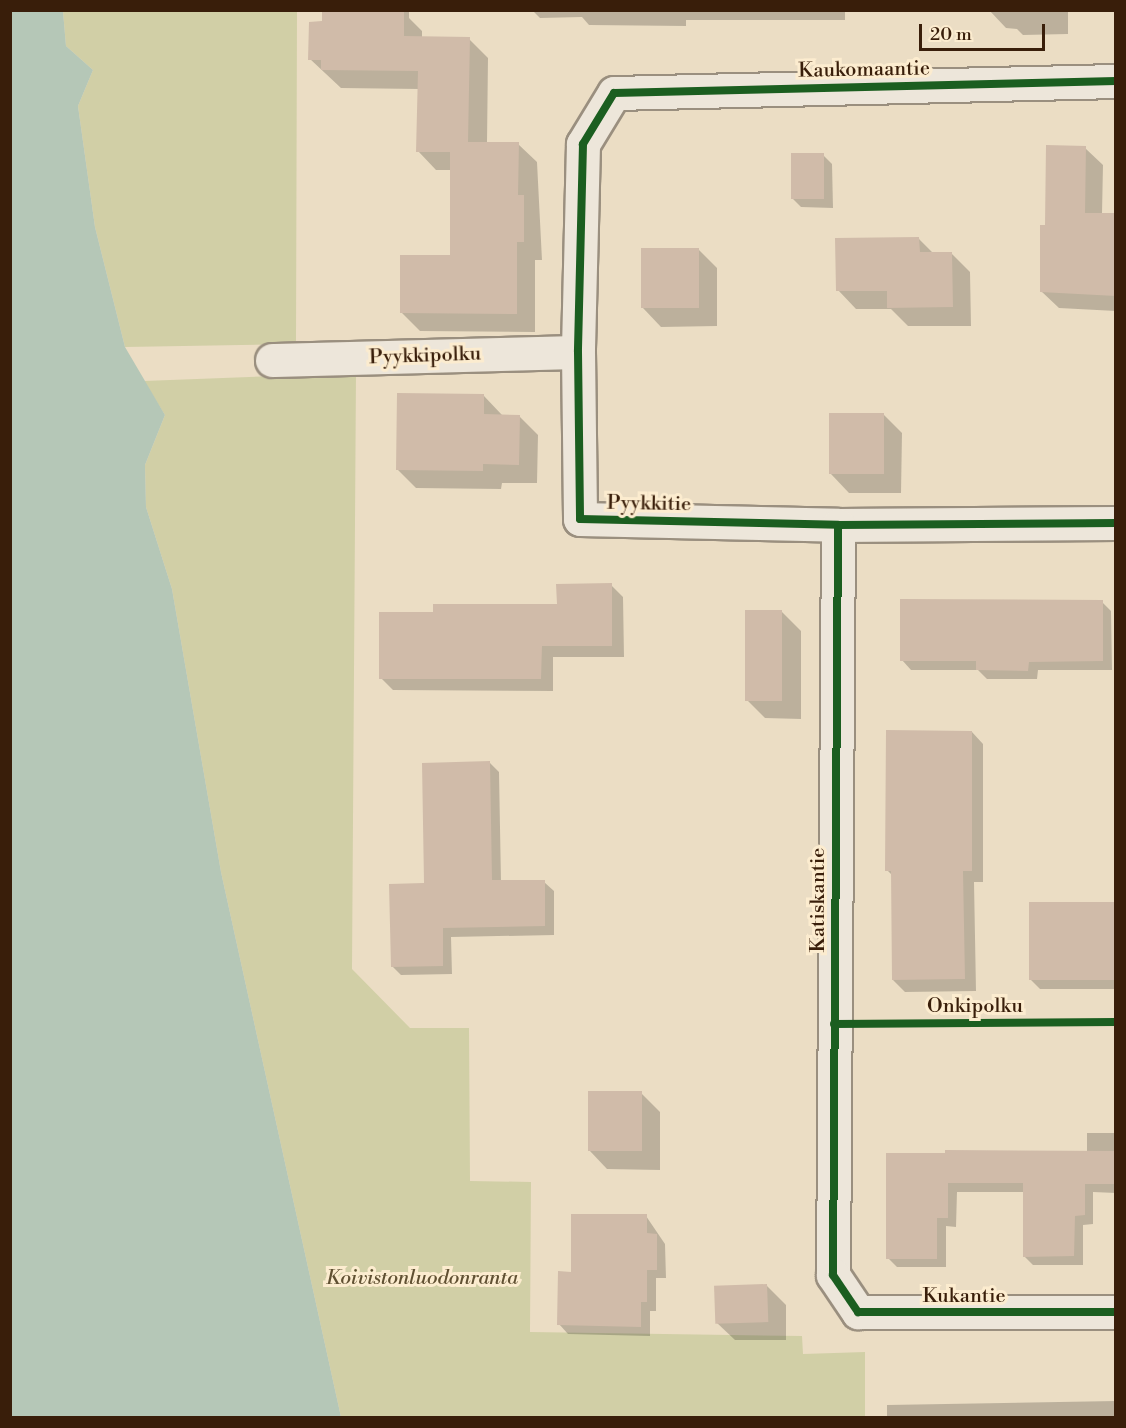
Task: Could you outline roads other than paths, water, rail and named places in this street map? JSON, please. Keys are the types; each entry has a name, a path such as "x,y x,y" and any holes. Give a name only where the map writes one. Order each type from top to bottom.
{"street":[{"name":"Kaukomaantie","path":"614,93 1116,81"},
{"name":"Pyykkitie","path":"614,93 583,144 578,352 580,519 838,525 1116,523"},
{"name":"Pyykkipolku","path":"272,360 578,352"},
{"name":"Katiskantie","path":"833,1275 838,525"},
{"name":"Kukantie","path":"833,1275 858,1312 1116,1312"}],"park label":[{"name":"Koivistonluodonranta","path":"422,1278"}]}
